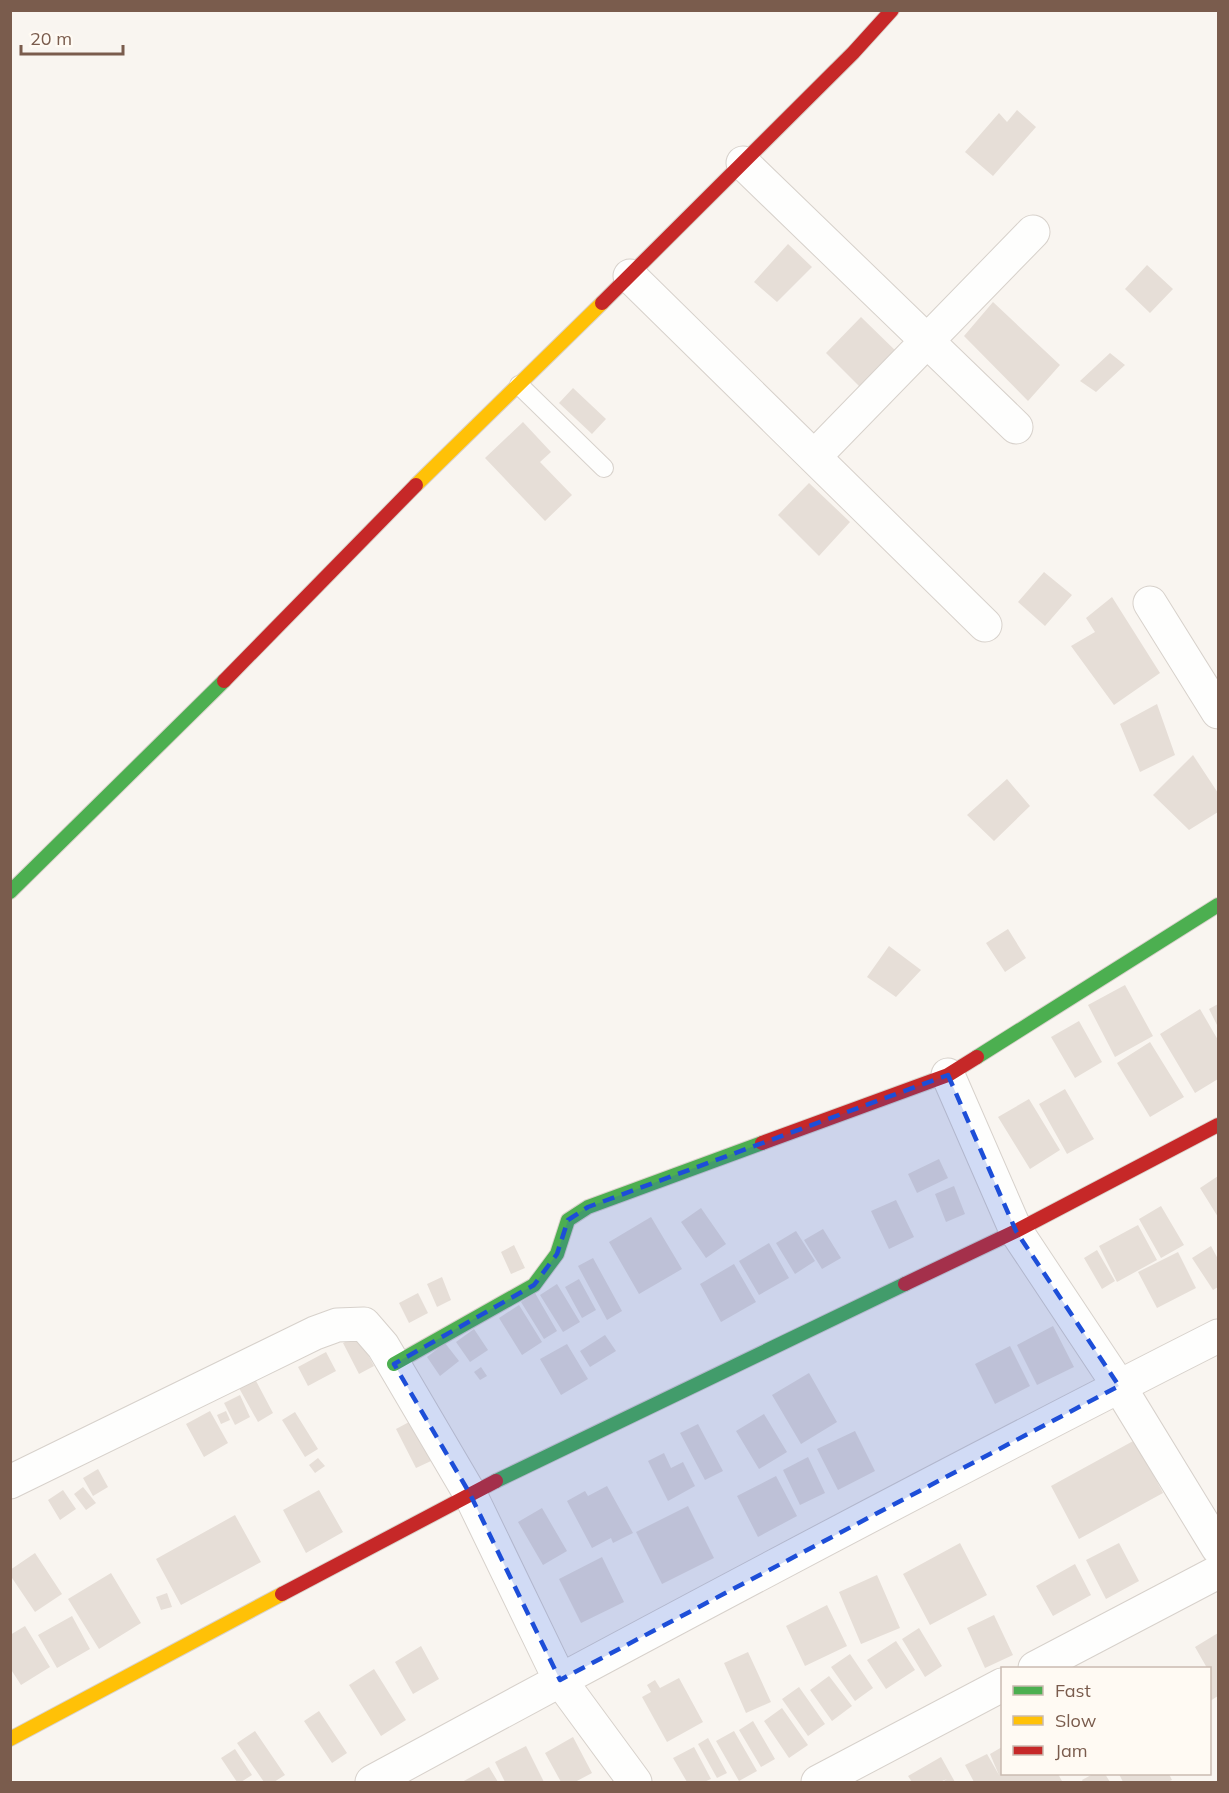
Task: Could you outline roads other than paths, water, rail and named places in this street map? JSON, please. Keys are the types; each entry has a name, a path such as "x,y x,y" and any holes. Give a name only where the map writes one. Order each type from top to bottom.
{"street":[{"path":"10,892 242,664 431,470 743,163 892,10"},
{"path":"743,163 1016,427"},
{"path":"814,457 1033,232"},
{"path":"630,276 986,625"},
{"path":"1150,603 1218,712"},
{"path":"394,1364 534,1285 557,1254 568,1220 588,1207 948,1075 1218,905"},
{"path":"948,1075 1016,1232 1119,1386 1218,1548"},
{"path":"10,1739 470,1494 1016,1232 1218,1125"},
{"path":"10,1482 315,1333 337,1324 364,1324 383,1346 470,1494 560,1680 635,1782"},
{"path":"372,1782 560,1680 1218,1336"},
{"path":"1037,1667 1218,1572"},
{"path":"818,1782 1001,1686"}],"lane":[{"path":"519,385 604,468"}]}
